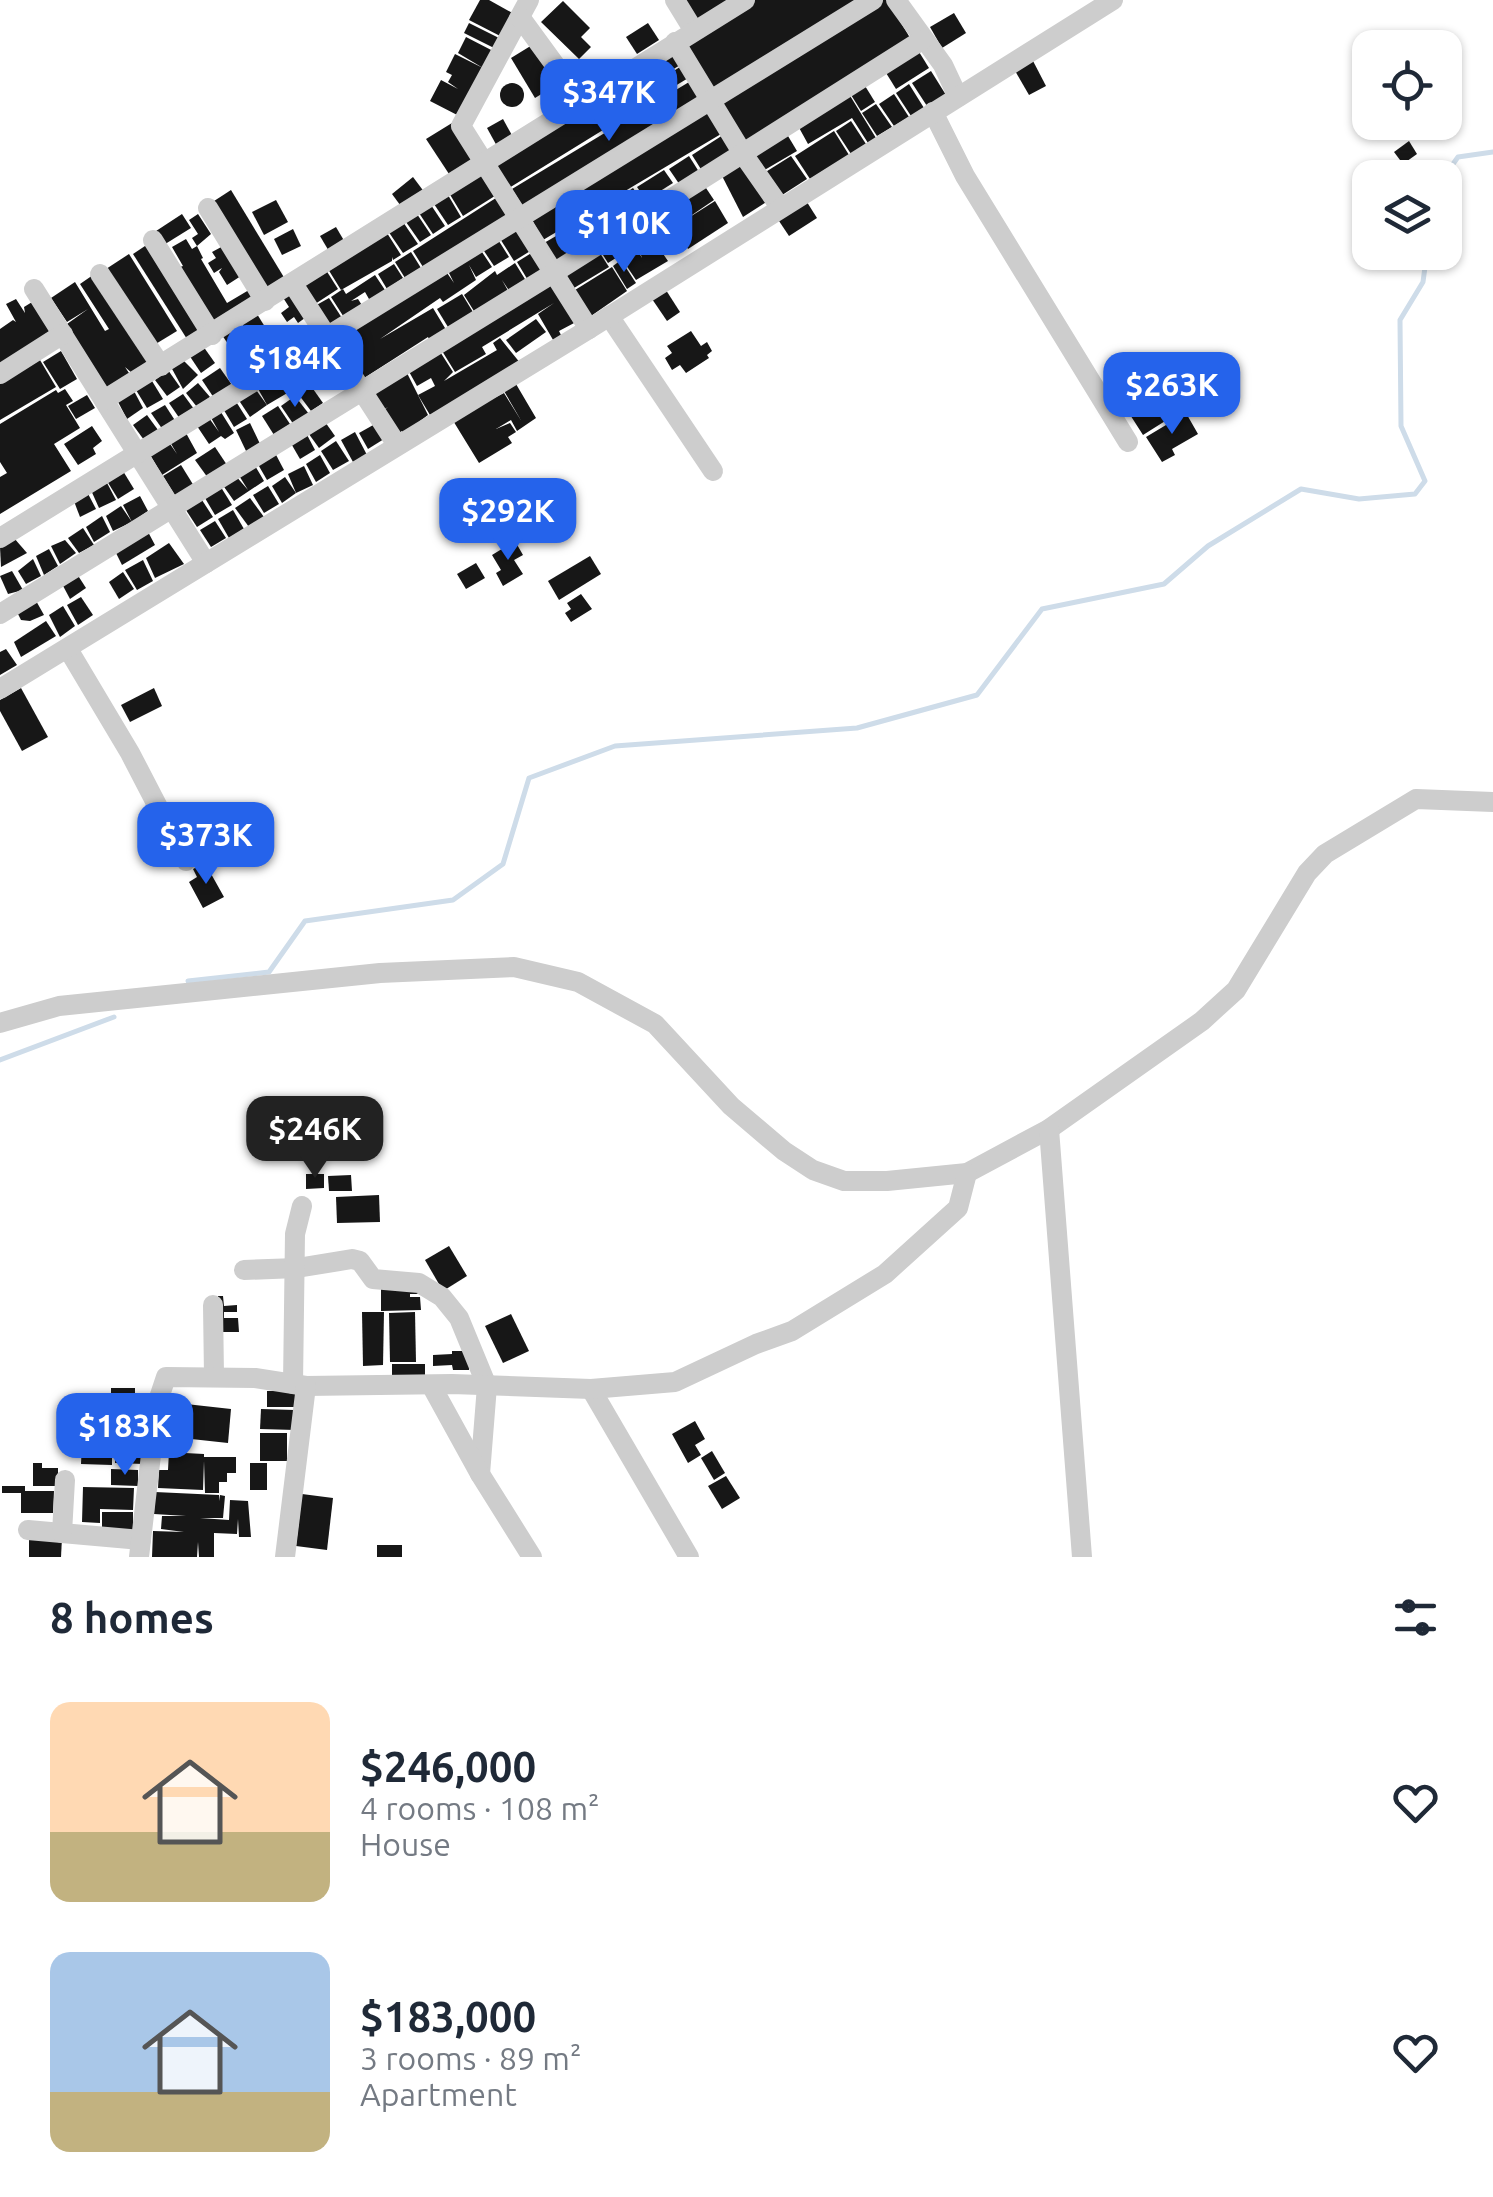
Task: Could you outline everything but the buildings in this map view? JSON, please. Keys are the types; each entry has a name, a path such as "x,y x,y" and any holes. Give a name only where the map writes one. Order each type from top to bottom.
{"street":[{"path":"675,0 694,31"},
{"path":"104,400 745,0"},
{"path":"0,538 873,0"},
{"path":"896,0 942,66 958,97"},
{"path":"0,690 590,329 1113,0"},
{"path":"582,102 525,9 461,126 590,329"},
{"path":"0,614 922,40"},
{"path":"675,42 780,207"},
{"path":"933,112 965,176 1128,442"},
{"path":"208,208 265,300"},
{"path":"153,240 212,335"},
{"path":"100,274 161,366"},
{"path":"293,284 398,445"},
{"path":"34,288 206,563"},
{"path":"609,316 713,471"},
{"path":"0,374 63,334"},
{"path":"68,650 130,753 186,861"},
{"path":"0,1023 76,1004 380,974 514,967 578,982 655,1024 731,1106 813,1170 844,1181 887,1182 967,1173 1048,1129 1202,1021 1236,990 1307,873 1325,854 1416,799 1493,802"},
{"path":"1048,1129 1082,1557"},
{"path":"28,1530 140,1548 166,1377 214,1376 300,1385 591,1388 675,1382 756,1344 792,1332 885,1274 958,1208 967,1173"},
{"path":"285,1557 300,1385 295,1234 302,1206"},
{"path":"244,1270 297,1268 352,1259 360,1261 372,1280 419,1283 442,1297 459,1318 487,1386 480,1474"},
{"path":"213,1304 214,1376"},
{"path":"431,1385 532,1557"},
{"path":"591,1388 689,1557"},
{"path":"62,1533 65,1480"}],"waterway":[{"path":"1456,160 1493,152"},
{"path":"188,981 269,972 305,921 453,900 503,864 529,778 615,746 857,728 977,695 1042,609 1164,584 1208,546 1301,489 1359,499 1415,494 1425,481 1401,426 1400,320 1423,282 1425,270"},
{"path":"0,1060 114,1017"}]}
